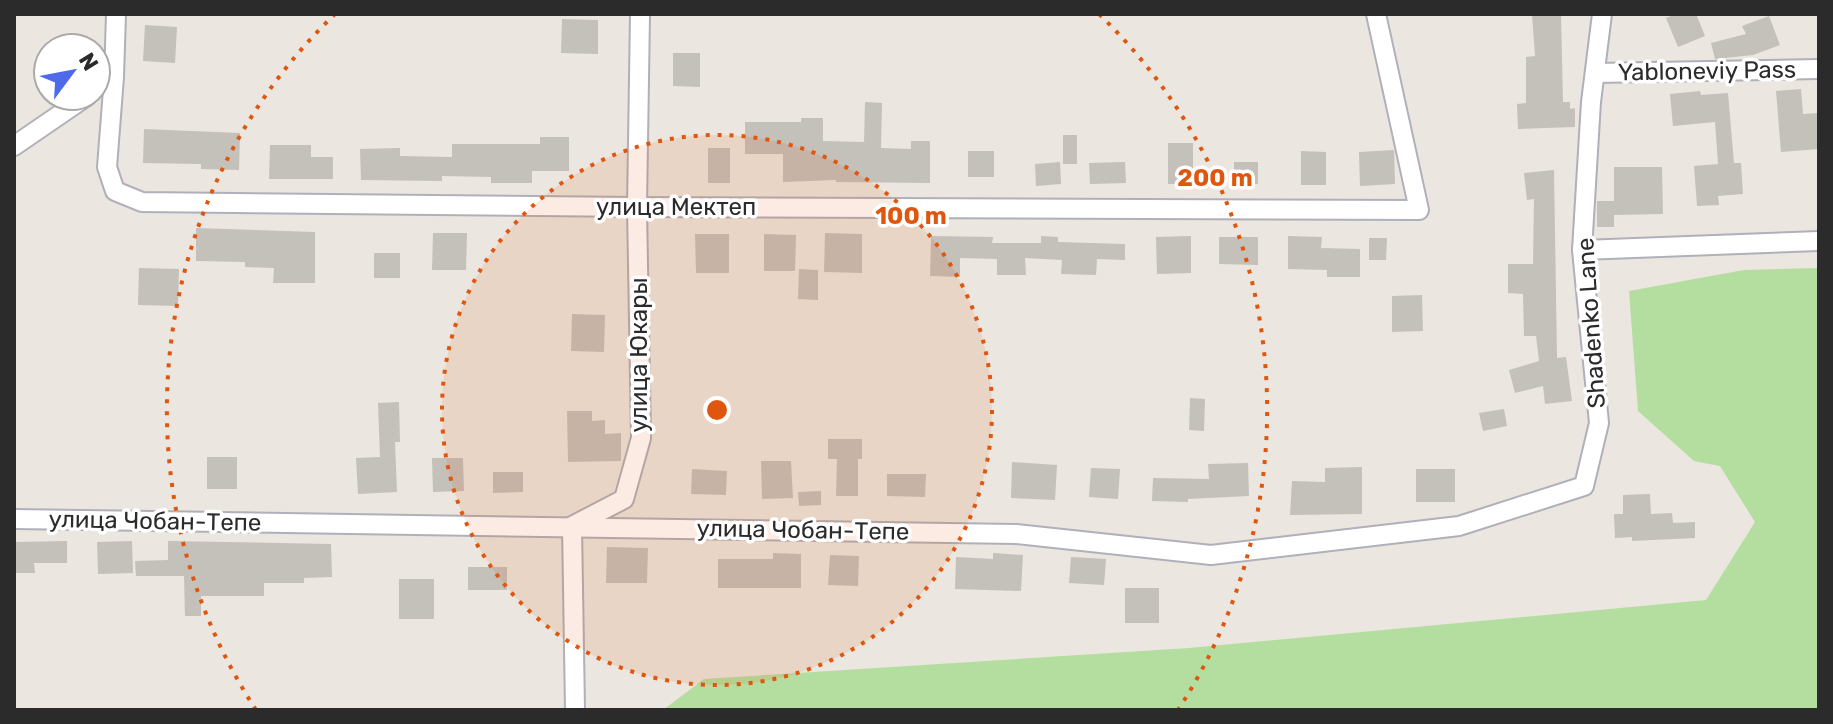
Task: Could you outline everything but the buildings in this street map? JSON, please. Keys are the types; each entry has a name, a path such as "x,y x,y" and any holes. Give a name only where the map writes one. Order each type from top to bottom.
{"street":[{"name":"улица Мектеп","path":"116,14 107,167 115,191 142,202 1419,210 1376,14"},
{"name":"улица Юкары","path":"572,526 624,499 641,438 637,207 640,14"},
{"name":"Shadenko Lane","path":"1584,486 1599,423 1582,250 1602,14"},
{"name":"Yabloneviy Pass","path":"1595,73 1819,69"},
{"path":"14,146 64,112"},
{"path":"1582,250 1819,241"},
{"name":"улица Чобан-Тепе","path":"14,519 1016,534 1211,555 1459,526 1584,486"},
{"path":"572,526 575,710"}],"green space":[{"path":"1819,268 1819,710 663,710 704,679 1189,648 1706,600 1755,522 1720,466 1694,461 1638,411 1629,291 1744,270"}]}
